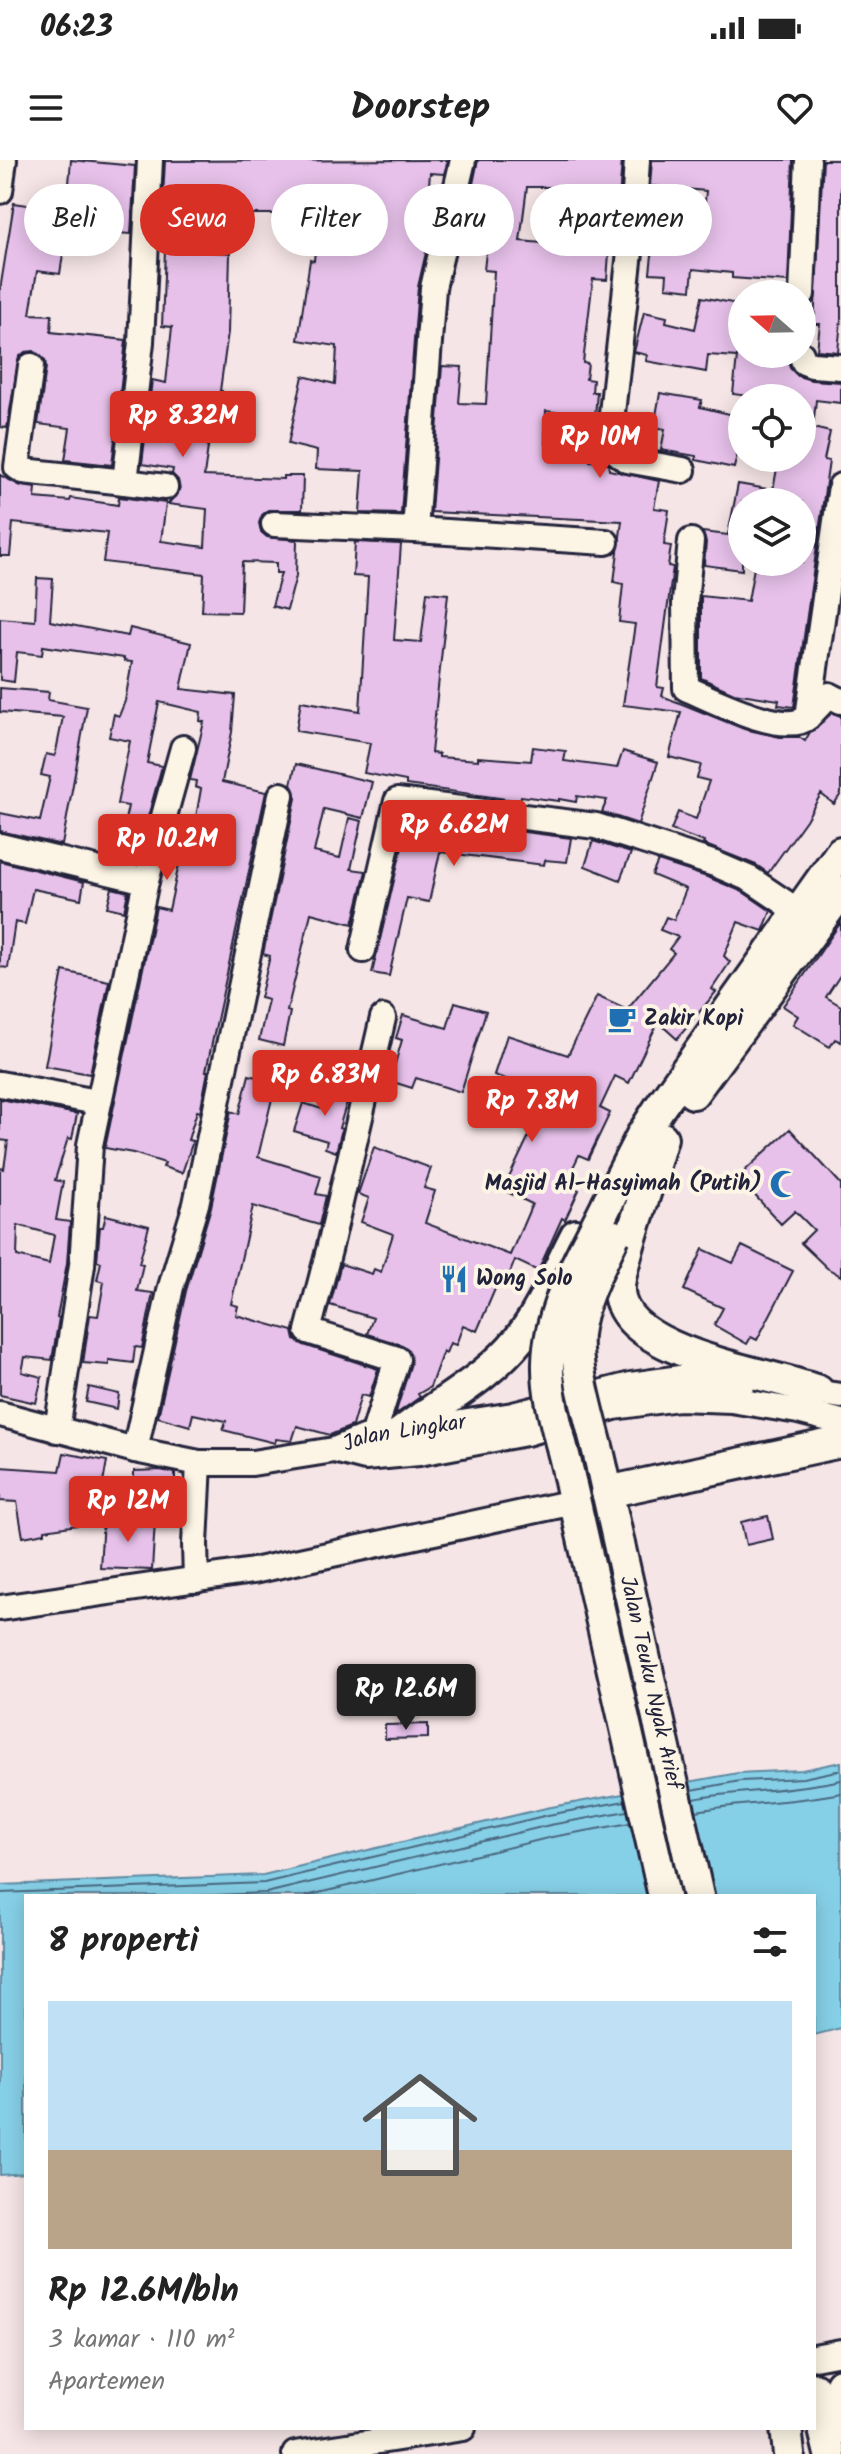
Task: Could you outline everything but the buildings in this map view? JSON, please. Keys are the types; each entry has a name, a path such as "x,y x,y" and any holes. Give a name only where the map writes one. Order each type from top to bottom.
{"main road":[{"path":"617,1205 652,1136 841,852"},
{"path":"387,1435 494,1365 519,1339 538,1310 602,1189 652,1136 841,892"},
{"path":"652,1136 618,1289 627,1315 639,1328 692,1354 758,1374 794,1381 830,1394"},
{"name":"Jalan Teuku Nyak Arief","path":"617,1205 558,1311 548,1361 552,1401 664,1894"},
{"name":"Jalan Teuku Nyak Arief","path":"617,1205 577,1333 577,1355 698,1894"},
{"path":"605,1480 841,1442"},
{"path":"830,2450 841,2384"},
{"path":"816,2396 830,2450"},
{"path":"786,2430 789,2454"}],"street":[{"path":"0,191 4,160"},
{"path":"125,482 141,342 150,160"},
{"path":"415,530 433,288 463,160"},
{"path":"637,160 633,225 611,422 613,449 627,460 683,470"},
{"path":"803,280 808,160"},
{"path":"816,365 841,367"},
{"path":"31,366 17,467 23,471 165,487"},
{"path":"808,717 841,486"},
{"path":"274,524 606,542"},
{"path":"691,541 685,602 686,688 727,707 782,723 803,722 829,695 841,701"},
{"path":"57,1430 82,1265 87,1165 97,1102 146,881 183,748"},
{"path":"135,1450 171,1287 196,1204 281,795"},
{"path":"363,950 397,801 596,826 715,864 750,879 799,912"},
{"path":"0,846 146,881"},
{"path":"383,1018 308,1331 397,1359 387,1435"},
{"path":"0,1084 97,1102"},
{"name":"Jalan Lingkar","path":"334,1450 363,1438 513,1415 631,1385 701,1375 830,1394"},
{"name":"Jalan Lingkar","path":"334,1450 365,1458 419,1453 526,1433 614,1407 678,1398 745,1402 841,1422"},
{"path":"0,1414 199,1470 334,1450"},
{"path":"196,1580 199,1470"},
{"path":"0,1608 311,1560 574,1502"},
{"path":"816,2357 841,2352"},
{"path":"295,2454 450,2430"}],"water":[{"path":"841,1762 841,2028 816,2034 816,1894 24,1894 24,2173 0,2175 0,1885 263,1875 546,1808 738,1773 802,1770"}],"place":[{"name":"Zakir Kopi","path":"622,1019"},
{"name":"Masjid Al-Hasyimah (Putih)","path":"784,1184"},
{"name":"Wong Solo","path":"454,1279"}]}
